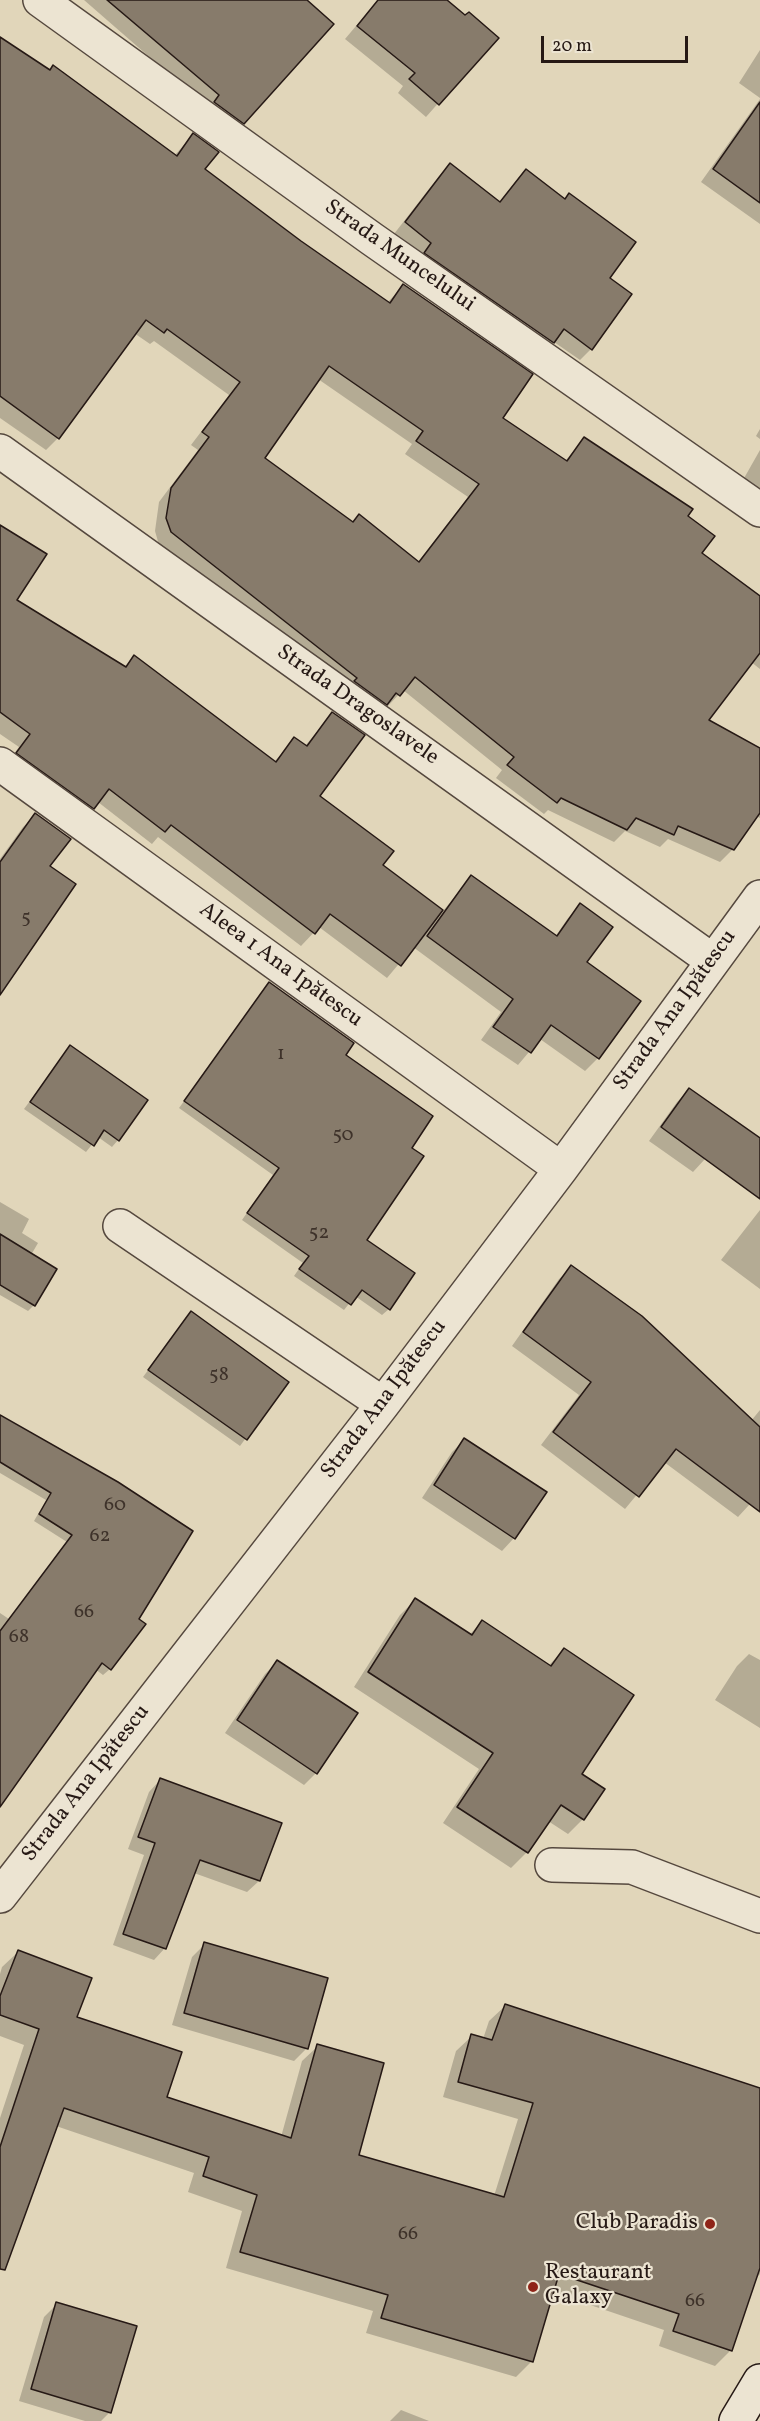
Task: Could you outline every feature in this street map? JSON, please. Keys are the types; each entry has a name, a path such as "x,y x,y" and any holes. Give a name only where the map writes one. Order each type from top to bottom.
{"street":[{"name":"Strada Muncelului","path":"40,0 372,239 760,510"},
{"name":"Strada Dragoslavele","path":"0,451 713,961"},
{"name":"Aleea 1 Ana Ipătescu","path":"0,764 561,1169"},
{"name":"Strada Ana Ipătescu","path":"0,1896 383,1404 561,1169 760,897"},
{"path":"120,1226 383,1404"},
{"path":"552,1864 632,1867 760,1916"},
{"path":"736,2421 760,2381"}],"building":[{"path":"107,0 307,0 334,24 244,124 214,102 219,95"},
{"path":"378,0 447,0 465,15 469,12 499,38 439,105 409,79 415,73 357,26"},
{"path":"0,37 50,70 53,65 177,156 193,133 219,152 205,169 301,241 390,303 403,284 533,374 503,418 567,461 584,437 693,509 688,516 715,536 702,553 760,596 760,653 709,720 760,748 760,813 734,850 678,826 674,835 636,818 627,830 561,798 557,803 507,765 514,757 415,677 400,696 396,693 387,705 354,681 357,678 171,532 166,518 171,488 209,437 202,432 240,382 167,329 164,333 146,320 59,439 0,396","holes":["329,366 423,431 416,441 479,484 419,562 359,514 353,522 265,458"]},
{"path":"760,102 760,203 713,169"},
{"path":"450,163 500,202 526,169 565,199 569,193 636,242 610,278 632,294 592,350 564,329 554,343 424,253 431,243 405,222"},
{"path":"0,525 47,554 17,600 126,667 134,655 276,762 294,737 307,746 332,712 365,735 320,796 394,851 383,865 443,910 401,966 330,914 315,934 171,825 165,832 109,789 94,809 16,753 30,734 0,712"},
{"path":"35,813 71,839 50,866 76,884 0,995 0,862"},
{"path":"471,875 557,936 580,903 613,927 587,962 641,1001 599,1059 551,1025 531,1053 493,1027 513,999 427,936"},
{"path":"269,982 354,1043 346,1055 433,1116 412,1148 424,1156 367,1240 415,1273 390,1310 362,1290 351,1305 299,1269 309,1256 247,1213 279,1168 184,1101"},
{"path":"70,1045 148,1100 119,1141 104,1130 94,1146 30,1102"},
{"path":"689,1088 760,1138 760,1199 661,1127"},
{"path":"0,1234 57,1269 35,1306 0,1285"},
{"path":"571,1265 642,1316 760,1427 760,1512 676,1449 639,1497 553,1432 591,1382 523,1332"},
{"path":"191,1311 289,1382 247,1440 148,1370"},
{"path":"0,1415 118,1482 193,1531 139,1619 146,1624 111,1670 102,1663 0,1807 0,1631 72,1535 39,1514 51,1493 0,1462"},
{"path":"464,1438 547,1492 515,1539 434,1485"},
{"path":"415,1598 472,1635 482,1620 551,1666 564,1648 634,1695 582,1774 605,1789 584,1820 561,1805 528,1853 457,1807 493,1753 368,1672"},
{"path":"277,1660 358,1713 317,1774 237,1720"},
{"path":"160,1778 282,1823 260,1881 200,1860 166,1949 123,1934 155,1843 138,1837"},
{"path":"204,1942 328,1978 308,2049 184,2013"},
{"path":"18,1950 92,1978 77,2017 182,2052 167,2097 291,2138 317,2044 384,2063 359,2155 504,2197 533,2103 458,2082 471,2034 492,2040 505,2004 760,2088 760,2268 732,2351 673,2331 679,2314 559,2274 533,2362 381,2318 388,2295 240,2252 257,2195 203,2176 209,2157 64,2108 5,2270 0,2269 0,2147 39,2029 0,2015 0,1996"},
{"path":"56,2302 137,2326 111,2413 31,2389"}],"place":[{"name":"Club Paradis","path":"710,2224"},
{"name":"Restaurant Galaxy","path":"533,2287"}]}
